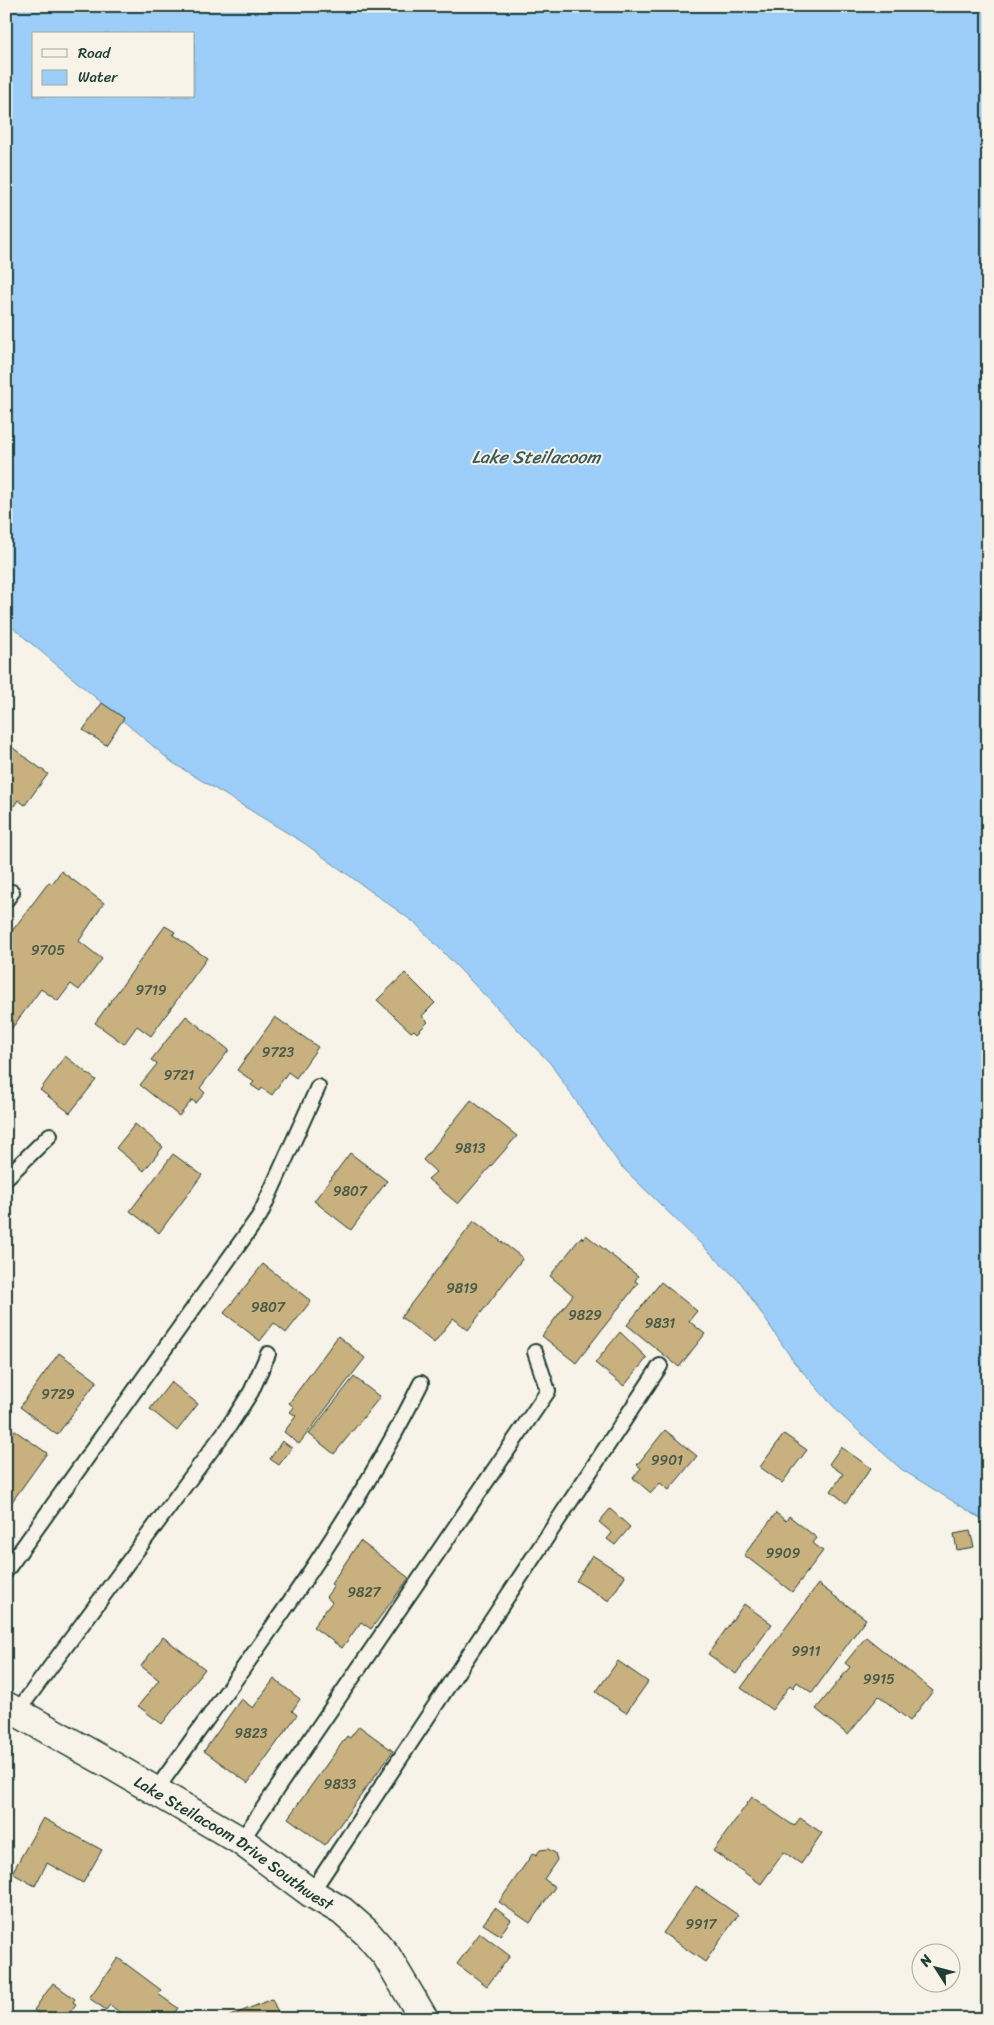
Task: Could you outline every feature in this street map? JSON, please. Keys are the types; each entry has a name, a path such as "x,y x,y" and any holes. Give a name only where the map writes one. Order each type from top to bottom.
{"street":[{"name":"Lake Steilacoom Drive Southwest","path":"11,1709 156,1790 241,1841 311,1893 342,1911 366,1932 386,1955 424,2019"}],"lane":[{"path":"6,1571 260,1215 318,1087"},
{"path":"6,1178 50,1135"},
{"path":"241,1841 548,1391 535,1352"},
{"path":"11,1709 229,1426 251,1392 268,1354"},
{"path":"311,1893 660,1366"},
{"path":"156,1790 236,1678 348,1513 421,1383"}],"water":[{"name":"Lake Steilacoom","path":"6,6 988,6 988,1523 901,1469 841,1415 794,1362 741,1283 620,1165 550,1063 415,923 304,843 173,763 6,622"}],"building":[{"path":"102,703 124,718 106,745 83,730"},
{"path":"9,745 48,774 25,805 18,800 14,806 6,801 6,749"},
{"path":"61,871 104,903 79,941 102,959 79,990 71,984 58,1001 41,989 6,1036 6,939 49,882 52,884"},
{"path":"165,926 175,932 173,935 207,958 151,1036 137,1026 124,1044 95,1023"},
{"path":"405,973 435,1003 422,1016 428,1022 417,1033 414,1030 411,1032 377,1000"},
{"path":"186,1016 229,1050 200,1088 205,1093 196,1103 192,1100 179,1116 140,1085 157,1064 151,1060"},
{"path":"275,1017 318,1047 296,1078 288,1072 272,1095 262,1088 260,1091 251,1085 254,1082 237,1070"},
{"path":"65,1056 96,1080 70,1113 40,1090"},
{"path":"471,1100 517,1136 458,1204 428,1179 436,1172 423,1160"},
{"path":"135,1124 163,1147 144,1171 116,1148"},
{"path":"350,1153 387,1181 351,1230 314,1201"},
{"path":"173,1154 202,1175 159,1233 130,1211"},
{"path":"474,1221 523,1258 468,1330 453,1318 434,1343 401,1317"},
{"path":"586,1235 638,1276 635,1281 638,1283 576,1363 542,1336 573,1295 550,1276 581,1237 583,1239"},
{"path":"263,1264 311,1301 286,1333 274,1323 260,1341 224,1313"},
{"path":"661,1282 697,1311 689,1321 705,1334 679,1367 627,1325"},
{"path":"620,1332 647,1358 624,1386 595,1363"},
{"path":"338,1336 365,1358 299,1444 284,1432 296,1416 290,1412 294,1407 289,1403"},
{"path":"59,1353 97,1381 57,1435 20,1407"},
{"path":"354,1377 380,1397 334,1454 309,1434"},
{"path":"171,1382 198,1404 177,1431 150,1409"},
{"path":"14,1430 47,1453 6,1510 6,1441"},
{"path":"665,1430 697,1456 669,1490 660,1483 651,1493 633,1478 641,1468 637,1465"},
{"path":"784,1434 807,1450 782,1483 760,1467"},
{"path":"282,1441 292,1448 279,1465 270,1459"},
{"path":"841,1447 871,1468 846,1503 831,1491 843,1474 829,1464"},
{"path":"610,1509 630,1527 615,1545 607,1539 612,1533 599,1522"},
{"path":"776,1513 786,1521 789,1516 817,1538 813,1543 823,1551 792,1592 744,1555"},
{"path":"970,1531 974,1547 957,1550 954,1534"},
{"path":"360,1541 409,1578 371,1629 361,1622 342,1648 313,1627 332,1602 326,1597 334,1586 331,1584"},
{"path":"592,1555 625,1576 609,1601 576,1581"},
{"path":"818,1584 866,1619 812,1693 797,1682 793,1688 790,1685 772,1710 741,1688"},
{"path":"744,1604 772,1624 736,1674 708,1654"},
{"path":"163,1637 205,1669 162,1724 138,1706 159,1680 141,1666"},
{"path":"866,1637 933,1691 910,1721 879,1696 848,1735 816,1709 850,1667 845,1663"},
{"path":"618,1661 648,1682 626,1713 596,1692"},
{"path":"274,1679 300,1699 292,1711 297,1715 248,1783 204,1751 241,1699 253,1708"},
{"path":"359,1726 393,1751 325,1845 288,1818 347,1736 350,1738"},
{"path":"752,1797 794,1826 800,1818 822,1833 801,1864 784,1852 761,1884 713,1851"},
{"path":"43,1818 102,1850 83,1883 47,1863 35,1886 12,1873"},
{"path":"548,1849 555,1853 557,1860 544,1879 555,1887 530,1923 499,1902 533,1853 536,1855 540,1850"},
{"path":"696,1886 738,1915 705,1962 663,1933"},
{"path":"495,1908 511,1920 500,1935 483,1924"},
{"path":"480,1933 510,1956 487,1986 457,1964"},
{"path":"118,1958 161,1990 158,1994 178,2008 170,2019 128,2019 110,2005 106,2010 89,1998"},
{"path":"53,1983 75,1999 73,2002 76,2004 65,2019 46,2019 34,2010"},
{"path":"272,1999 281,2019 223,2019"}]}
